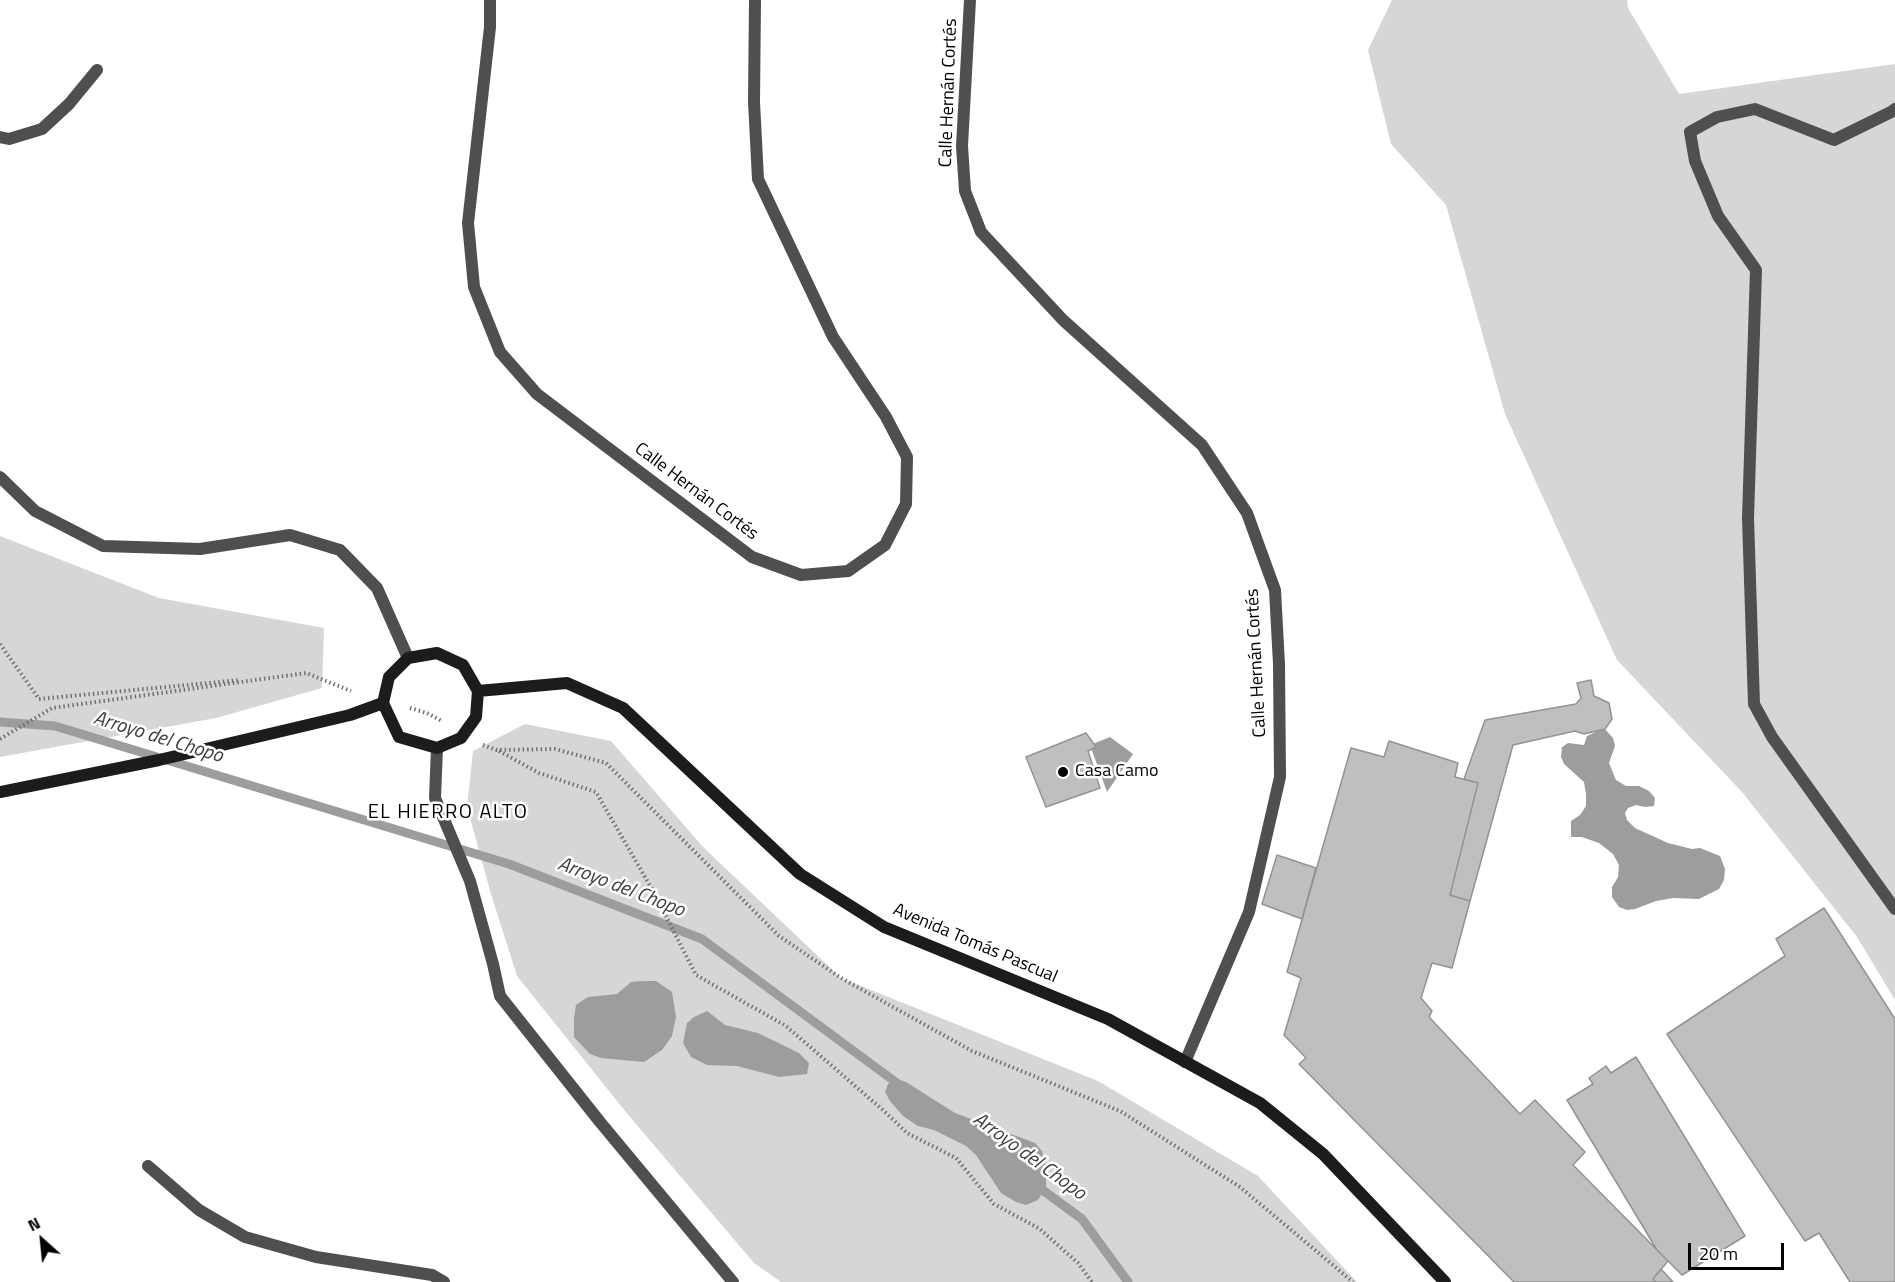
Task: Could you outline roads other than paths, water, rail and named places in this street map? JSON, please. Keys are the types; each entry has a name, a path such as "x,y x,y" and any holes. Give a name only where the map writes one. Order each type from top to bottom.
{"street":[{"name":"Calle Hernán Cortés","path":"490,0 490,27 468,223 474,287 500,352 537,394 752,557 801,575 848,571 885,545 906,504 907,457 886,417 833,336 758,179 754,102 754,0"},
{"name":"Calle Hernán Cortés","path":"970,0 962,146 965,191 981,232 1063,320 1202,445 1247,513 1275,590 1279,664 1280,777 1249,912 1185,1062"},
{"path":"0,137 9,139 42,129 69,104 97,70"},
{"path":"1895,109 1834,140 1755,109 1717,117 1690,132 1695,161 1718,216 1756,270 1748,518 1754,704 1772,737 1895,909"},
{"path":"0,477 34,511 103,546 200,549 290,535 340,550 377,588 408,658"},
{"path":"437,653 463,665 478,691 476,717 461,738 437,748 399,738 383,703 388,677 408,658 437,653"},
{"name":"Avenida Tomás Pascual","path":"478,691 567,683 623,708 800,874 884,927 1108,1019 1260,1103 1323,1154 1445,1282"},
{"path":"0,792 170,757 350,715 383,703"},
{"path":"437,748 435,798 470,881 500,996 600,1122 733,1282"},
{"path":"148,1167 199,1210 245,1237 316,1257 432,1275 444,1282"}],"water":[{"path":"1604,728 1613,738 1615,746 1609,763 1616,780 1626,786 1639,786 1649,791 1655,798 1654,806 1636,805 1628,808 1625,813 1627,820 1635,828 1668,843 1692,849 1700,848 1720,856 1725,869 1724,880 1719,889 1699,899 1673,898 1627,910 1619,907 1612,897 1612,887 1618,877 1619,865 1613,854 1599,843 1582,837 1571,837 1571,821 1580,815 1586,806 1586,794 1584,782 1564,764 1561,757 1562,747 1568,743 1584,745 1587,736"},
{"path":"1110,737 1133,754 1107,792 1090,745"},
{"path":"656,981 672,992 676,1017 672,1036 662,1050 644,1062 601,1058 590,1054 574,1037 576,1005 588,997 617,994 631,982"},
{"path":"707,1011 725,1025 758,1033 799,1053 809,1063 807,1074 779,1077 737,1066 707,1065 691,1057 683,1043 687,1023"},
{"path":"896,1079 906,1082 955,1113 1035,1143 1042,1151 1046,1167 1046,1187 1038,1200 1026,1205 1001,1193 976,1155 966,1146 934,1130 918,1126 903,1116 885,1092 888,1084"}],"waterway":[{"name":"Arroyo del Chopo","path":"0,722 55,726 509,864 702,939 901,1086"},
{"name":"Arroyo del Chopo","path":"1033,1183 1082,1219 1128,1282"}],"place":[{"name":"Casa Camo","path":"1063,772"}],"district":[{"name":"EL HIERRO ALTO","path":"448,813"}]}
